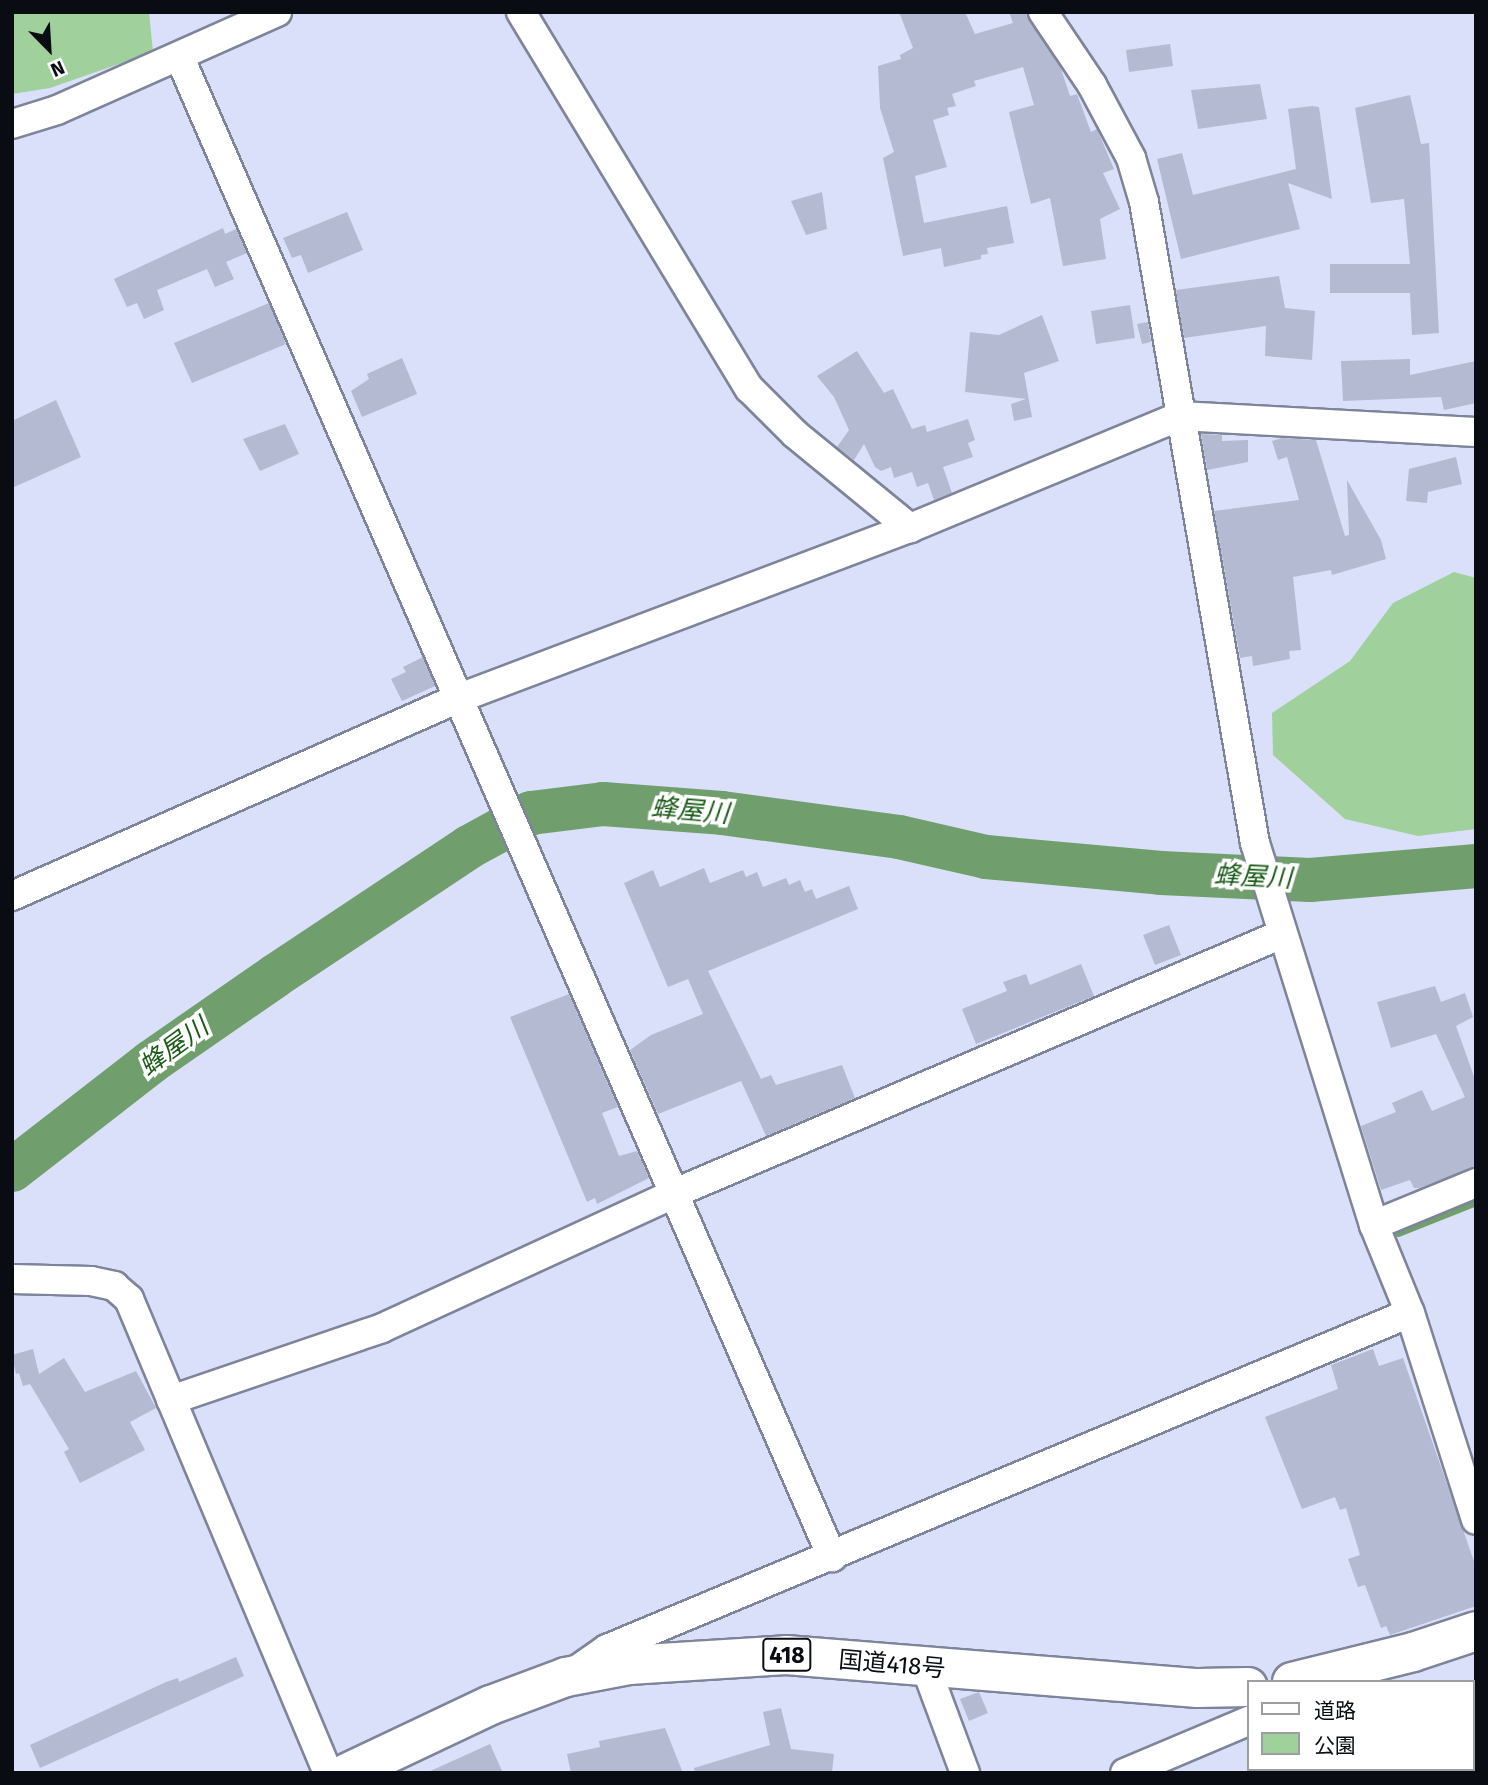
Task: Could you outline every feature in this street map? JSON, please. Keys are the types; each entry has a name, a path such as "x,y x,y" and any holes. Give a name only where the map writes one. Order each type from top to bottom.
{"highway":[{"path":"1313,1680 1344,1677 1476,1631"},
{"name":"国道418号","path":"347,1773 491,1705 566,1678 629,1665 709,1657 786,1655 1198,1688 1246,1687"}],"street":[{"path":"12,124 57,110 180,58 277,12"},
{"path":"521,12 749,388 795,434 910,528"},
{"path":"1043,12 1092,85 1131,158 1144,202 1255,843 1278,924 1374,1225 1410,1313 1476,1520"},
{"path":"180,58 832,1557"},
{"path":"12,896 457,699 910,528 1180,416 1476,432"},
{"path":"172,1400 382,1328 675,1193 1278,924"},
{"path":"1374,1225 1476,1183"},
{"path":"12,1279 91,1281 114,1286 129,1299 328,1773"},
{"path":"566,1678 607,1649 1410,1313"},
{"path":"926,1668 965,1773"},
{"path":"1125,1773 1246,1722"}],"green space":[{"path":"12,12 149,12 153,52 50,88 12,94"},
{"path":"1454,572 1476,578 1476,829 1418,836 1345,819 1273,755 1272,713 1350,661 1393,603"}],"building":[{"path":"899,12 965,12 975,34 1013,23 1009,12 1026,12 1061,69 1070,96 1077,94 1091,132 1097,129 1114,169 1103,173 1120,209 1100,219 1106,259 1063,266 1050,198 1031,204 1009,112 1034,105 1023,67 974,81 976,86 952,94 956,106 947,108 949,115 933,120 947,167 915,176 924,223 1007,206 1014,243 987,248 988,254 981,255 981,259 944,267 941,248 903,256 883,158 894,152 880,108 878,66 901,59 900,55 913,48"},
{"path":"1170,44 1173,66 1129,72 1126,50"},
{"path":"1260,84 1267,119 1198,129 1191,90"},
{"path":"1410,95 1421,144 1429,143 1439,333 1412,335 1410,293 1330,293 1330,264 1410,264 1404,199 1371,203 1355,108"},
{"path":"1319,107 1332,199 1288,183 1300,229 1181,259 1157,159 1182,153 1193,195 1296,169 1288,109"},
{"path":"822,192 827,229 806,235 791,201"},
{"path":"347,212 363,250 308,273 301,255 292,258 283,238"},
{"path":"223,228 225,234 236,229 247,253 226,262 234,279 215,287 207,269 157,290 164,310 144,319 137,303 127,307 114,279"},
{"path":"1279,276 1285,308 1315,311 1312,360 1265,356 1266,326 1184,338 1176,290"},
{"path":"269,303 286,344 192,383 174,343"},
{"path":"1130,305 1135,338 1096,344 1091,311"},
{"path":"1042,315 1059,361 1024,373 1032,417 1014,421 1011,404 1026,399 965,392 970,332 999,335"},
{"path":"1148,322 1151,342 1142,344 1137,324"},
{"path":"857,351 884,393 893,389 912,429 925,425 927,432 968,419 975,440 968,443 973,457 943,467 952,493 934,500 928,483 917,487 912,472 894,478 891,467 881,471 875,467 864,444 854,460 837,447 849,430 834,397 817,376"},
{"path":"402,358 417,394 362,417 351,391 369,379 367,374"},
{"path":"1410,359 1410,375 1476,361 1476,403 1444,410 1441,397 1343,401 1341,361"},
{"path":"56,400 81,457 12,488 12,421"},
{"path":"285,424 299,454 260,471 243,439"},
{"path":"1201,434 1222,435 1222,441 1248,440 1248,462 1207,470"},
{"path":"1282,438 1316,440 1345,536 1349,535 1347,480 1381,540 1386,559 1332,575 1331,570 1293,577 1301,650 1289,651 1290,659 1253,666 1252,656 1240,658 1214,511 1299,500 1287,457 1278,460 1272,441"},
{"path":"1456,457 1462,484 1428,492 1427,503 1406,501 1409,469"},
{"path":"423,657 435,686 402,701 391,679 406,672 403,667"},
{"path":"704,868 710,883 743,870 746,877 757,872 763,887 786,878 789,885 800,880 805,892 812,889 816,899 849,886 858,909 708,971 761,1079 771,1075 776,1085 842,1065 855,1098 766,1136 741,1081 658,1114 630,1050 651,1035 703,1014 688,979 668,987 624,883 653,870 660,887"},
{"path":"1169,925 1181,955 1155,965 1143,935"},
{"path":"1081,964 1094,996 976,1044 962,1009 1007,991 1003,982 1026,974 1030,985"},
{"path":"1435,986 1441,1002 1465,993 1473,1017 1456,1026 1476,1082 1476,1167 1420,1188 1414,1188 1410,1180 1381,1190 1361,1126 1396,1112 1392,1103 1422,1090 1432,1111 1465,1097 1436,1034 1391,1048 1377,1002"},
{"path":"569,994 618,1107 602,1113 619,1156 637,1151 649,1178 597,1204 595,1198 587,1202 510,1017"},
{"path":"33,1349 39,1374 64,1358 85,1392 136,1371 156,1408 130,1422 145,1450 80,1483 64,1452 69,1449 30,1384 23,1386 19,1373 16,1374 12,1355"},
{"path":"1373,1349 1379,1366 1403,1358 1476,1567 1476,1606 1390,1635 1386,1626 1381,1628 1365,1585 1358,1587 1348,1559 1360,1555 1346,1508 1340,1510 1335,1497 1302,1509 1265,1417 1338,1389 1331,1365"},
{"path":"236,1657 244,1676 40,1768 30,1745 166,1682 178,1678 179,1682"},
{"path":"979,1692 988,1713 969,1721 960,1699"},
{"path":"781,1708 791,1749 834,1754 832,1773 695,1773 694,1768 770,1745 763,1712"},
{"path":"665,1728 683,1773 571,1773 567,1754 600,1747 599,1741"},
{"path":"490,1744 503,1773 426,1773"}],"waterway":[{"name":"蜂屋川","path":"12,1170 151,1062 275,976 469,847 531,813 603,804 722,813 899,837 986,857 1161,873 1310,880 1476,866"},
{"path":"1398,1233 1476,1202"}]}
